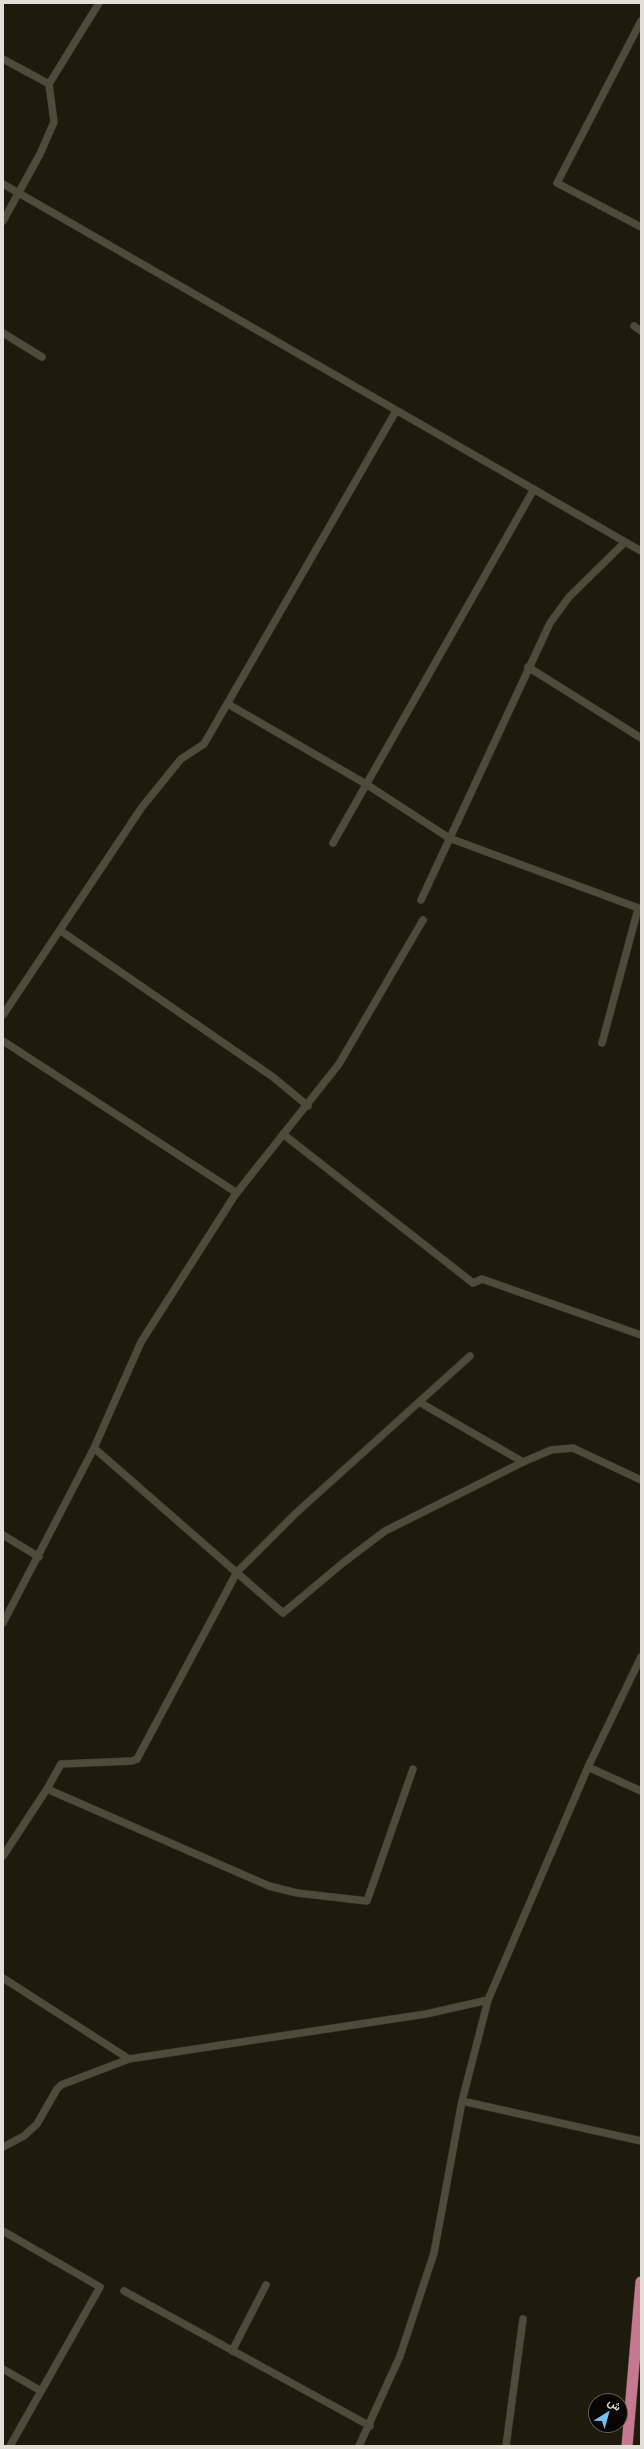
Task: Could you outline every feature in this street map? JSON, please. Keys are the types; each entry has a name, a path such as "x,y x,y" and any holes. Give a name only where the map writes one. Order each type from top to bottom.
{"highway":[{"path":"627,2446 641,2282"}],"street":[{"path":"3,220 40,154 54,122 49,84 99,3"},
{"path":"641,21 638,34 557,183 641,227"},
{"path":"3,59 49,84"},
{"path":"3,184 641,551"},
{"path":"634,326 641,331"},
{"path":"3,333 42,357"},
{"path":"3,1015 61,931 142,807 181,760 204,744 396,411"},
{"path":"332,843 534,489"},
{"path":"421,900 448,838 550,623 569,598 625,542"},
{"path":"528,667 641,738"},
{"path":"228,704 366,784 448,838 640,909 602,1043"},
{"path":"3,1622 39,1557 94,1448 141,1342 237,1193 283,1134 308,1106 339,1064 423,920"},
{"path":"61,931 273,1077 308,1106"},
{"path":"3,1041 237,1193"},
{"path":"283,1134 473,1283 482,1279 641,1335"},
{"path":"3,1856 47,1789 61,1764 132,1761 142,1754 237,1572 295,1514 470,1356"},
{"path":"419,1402 523,1462"},
{"path":"94,1448 283,1613 344,1562 385,1531 523,1462 551,1450 573,1448 641,1480"},
{"path":"3,1535 39,1557"},
{"path":"359,2446 370,2426 400,2356 434,2253 462,2101 488,2000 588,1767 641,1657"},
{"path":"588,1767 641,1791"},
{"path":"47,1789 269,1886 297,1893 367,1901 414,1769"},
{"path":"3,1978 129,2059"},
{"path":"3,2147 24,2136 37,2124 56,2089 129,2059 426,2014 488,2000"},
{"path":"462,2101 641,2141"},
{"path":"3,2231 100,2286 10,2446"},
{"path":"232,2351 266,2285"},
{"path":"124,2290 370,2426"},
{"path":"506,2446 523,2319"},
{"path":"3,2369 41,2391"}]}
